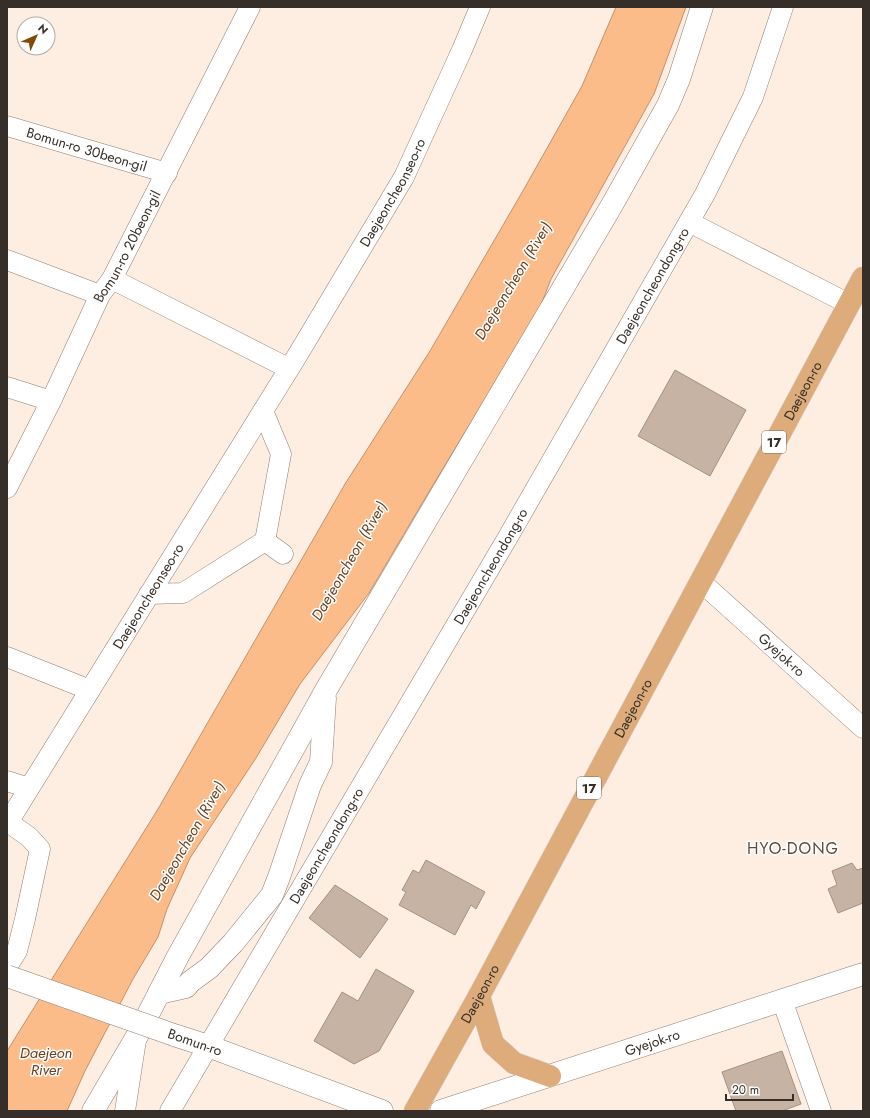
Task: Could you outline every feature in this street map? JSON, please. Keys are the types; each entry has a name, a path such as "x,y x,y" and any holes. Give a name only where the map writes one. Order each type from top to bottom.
{"main road":[{"path":"93,1111 137,1036 248,830 326,690 612,205 668,105 679,80 702,7"},
{"name":"Daejeon-ro","path":"415,1111 479,996 863,278"},
{"path":"159,993 186,987 190,982 209,968 234,943 272,895 310,785 321,762 326,690"},
{"name":"Gyejok-ro","path":"440,1111 863,974"},
{"name":"Bomun-ro","path":"7,976 208,1046 382,1111"},
{"path":"479,996 493,1044 514,1063 550,1076"}],"street":[{"name":"Bomun-ro 20beon-gil","path":"7,488 51,401 100,295 112,279 250,7"},
{"name":"Daejeoncheonseo-ro","path":"8,823 263,411 404,177 480,7"},
{"name":"Daejeoncheondong-ro","path":"170,1111 512,530 689,222 753,97 783,7"},
{"name":"Bomun-ro 30beon-gil","path":"7,126 166,172"},
{"path":"689,222 849,304"},
{"path":"7,260 100,295"},
{"path":"112,279 288,368"},
{"path":"7,387 51,401"},
{"path":"149,594 183,594 265,541 281,454 263,411"},
{"path":"265,541 283,554"},
{"name":"Gyejok-ro","path":"700,581 863,728"},
{"path":"7,657 90,690"},
{"path":"7,781 29,788"},
{"path":"7,967 17,951 40,849 29,837 8,823"},
{"path":"272,895 290,906"},
{"path":"782,1000 821,1111"},
{"path":"125,1111 137,1036"}],"water":[{"name":"Daejeon River","path":"616,7 686,7 654,94 551,279 539,310 369,593 300,684 256,758 190,858 167,909 158,937 133,979 85,1071 67,1111 7,1111 7,1051 158,809 345,484 430,351 582,86"}],"building":[{"path":"675,370 746,410 710,476 638,436"},
{"path":"426,860 485,892 476,909 471,905 455,935 399,905 406,892 402,890 413,870 419,873"},
{"path":"852,863 857,870 863,868 863,903 838,913 828,889 837,885 832,871"},
{"path":"335,885 388,919 360,958 309,918"},
{"path":"376,969 414,991 379,1051 354,1064 314,1041 342,992 358,1001"},
{"path":"782,1051 801,1104 782,1111 736,1111 722,1072"}],"district":[{"name":"HYO-DONG","path":"793,848"}],"water label":[{"name":"Daejeoncheon (River)","path":"513,281"},
{"name":"Daejeoncheon (River)","path":"349,561"},
{"name":"Daejeoncheon (River)","path":"187,841"}]}
